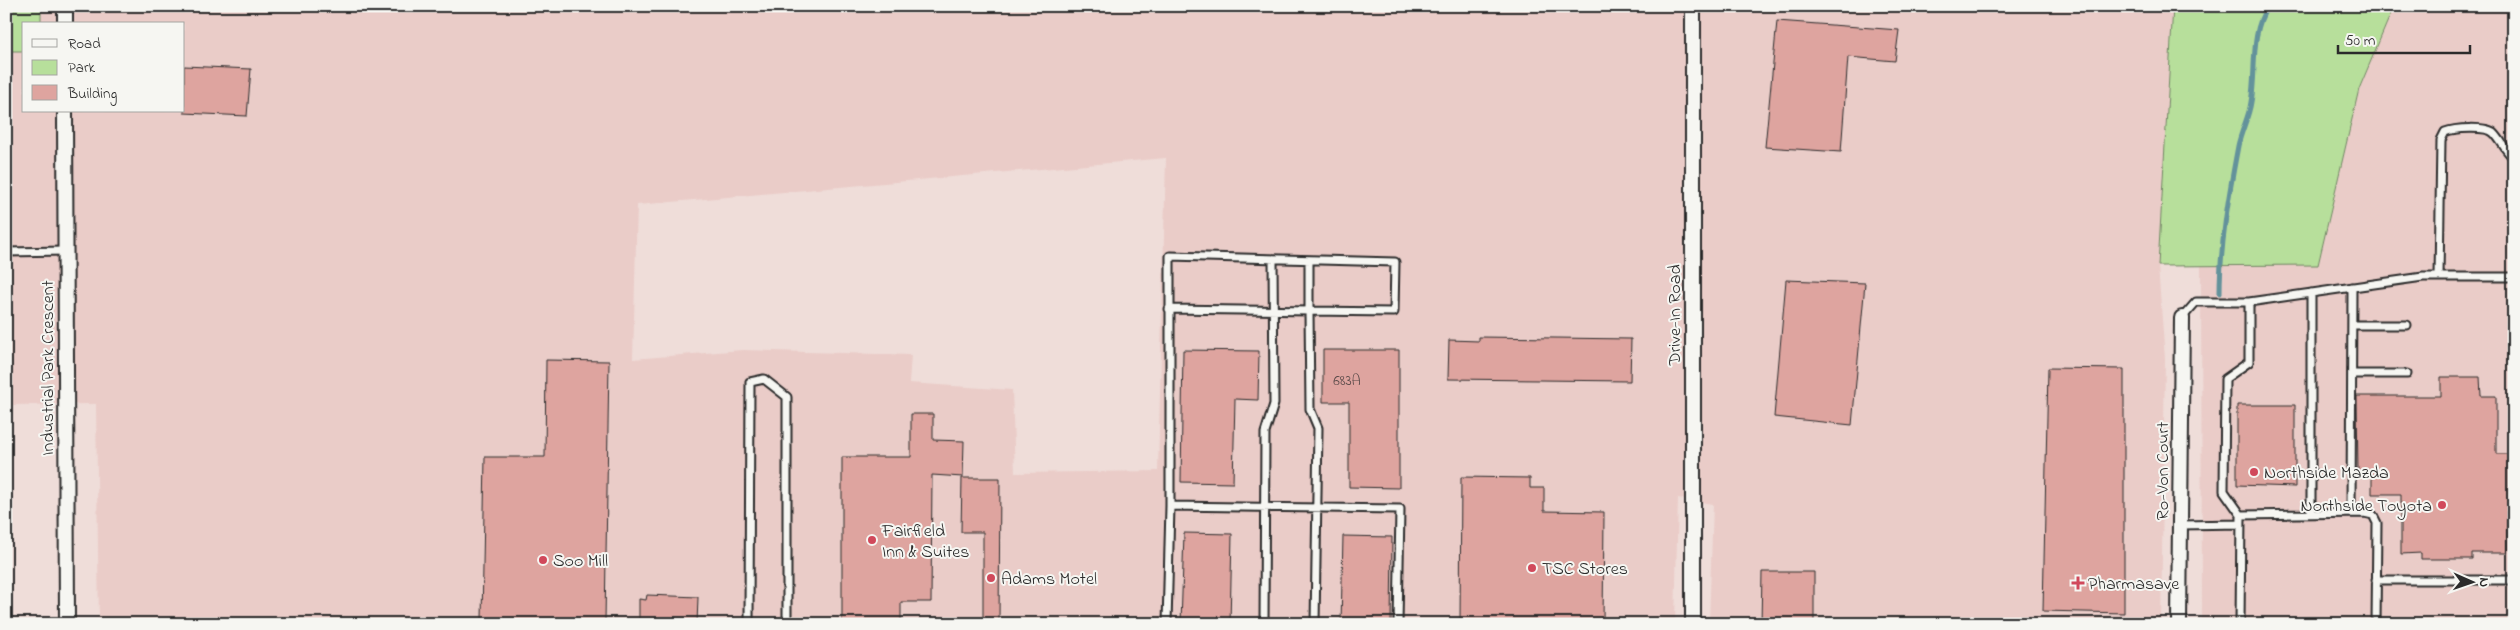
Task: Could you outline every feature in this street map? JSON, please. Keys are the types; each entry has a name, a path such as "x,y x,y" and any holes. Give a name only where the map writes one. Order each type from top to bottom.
{"street":[{"path":"65,6 65,22"},
{"name":"Drive-In Road","path":"1693,6 1693,624"},
{"name":"Industrial Park Crescent","path":"65,112 67,624"},
{"name":"Ro-Von Court","path":"2179,624 2182,318"}],"lane":[{"path":"2439,277 2441,140 2445,132 2452,129 2489,129 2514,158"},
{"path":"6,252 66,250"},
{"path":"1167,624 1170,506 1169,309 1170,256 1395,262 1394,312 1169,309"},
{"path":"1264,624 1266,433 1274,404 1273,259"},
{"path":"1309,260 1310,409 1318,428 1315,624"},
{"path":"2182,318 2196,302 2250,302 2423,277 2514,277"},
{"path":"2351,513 2352,287"},
{"path":"2311,293 2311,514"},
{"path":"2240,624 2241,515 2224,492 2225,379 2249,362 2250,302"},
{"path":"2352,325 2407,325"},
{"path":"2352,374 2407,374"},
{"path":"749,624 750,382 764,379 787,397 787,624"},
{"path":"1170,506 1400,509 1398,624"},
{"path":"2241,515 2351,513 2374,515 2377,523 2376,624"},
{"path":"2180,525 2241,524"},
{"path":"2376,580 2514,580"}],"shaded area":[{"path":"6,6 2173,6 2158,266 2165,359 2161,624 1709,624 1713,504 1678,498 1675,624 99,624 96,404 6,405","holes":["1166,158 1158,471 1015,473 1012,390 909,383 911,355 742,350 633,359 637,205"]},
{"path":"2394,6 2514,6 2514,624 2202,624 2201,264 2318,265 2359,89"}],"green space":[{"path":"6,6 41,6 41,22 22,22 22,51 6,51"},
{"path":"2173,6 2394,6 2359,89 2318,265 2158,266"}],"building":[{"path":"1777,21 1899,30 1895,61 1848,57 1841,152 1765,147"},
{"path":"185,66 251,69 247,116 184,113"},
{"path":"1786,280 1865,283 1852,425 1774,417"},
{"path":"1479,337 1631,339 1630,381 1448,379 1449,340 1479,341"},
{"path":"1183,350 1259,351 1258,400 1235,399 1233,483 1181,482"},
{"path":"1323,350 1399,350 1399,488 1349,487 1349,402 1323,402"},
{"path":"546,360 609,361 605,622 482,620 485,457 545,457"},
{"path":"2048,368 2124,369 2124,613 2043,611"},
{"path":"2441,377 2480,377 2481,396 2496,396 2496,454 2509,454 2509,487 2513,487 2513,511 2507,511 2507,553 2472,553 2472,559 2421,559 2421,553 2401,554 2401,494 2372,494 2372,474 2358,474 2357,396 2441,396"},
{"path":"2237,405 2295,405 2295,487 2237,485"},
{"name":"Fairfield Inn & Suites","path":"911,414 933,414 933,440 964,441 963,477 932,475 931,602 901,602 901,624 842,624 842,457 911,457"},
{"name":"TSC Stores","path":"1461,477 1530,478 1530,488 1544,488 1544,511 1604,512 1603,624 1460,624"},
{"name":"Adams Motel","path":"962,478 1000,478 999,624 983,624 983,532 961,532"},
{"path":"1184,533 1232,534 1230,624 1181,624"},
{"path":"1343,536 1392,537 1391,624 1341,624"},
{"path":"1762,572 1814,572 1814,624 1761,624"},
{"path":"647,595 698,597 697,624 639,624 639,599 646,600"}],"waterway":[{"path":"2220,293 2223,238 2231,182 2239,140 2251,102 2258,28 2268,6"}],"place":[{"name":"Northside Mazda","path":"2254,472"},
{"name":"Northside Toyota","path":"2442,505"},
{"name":"Fairfield Inn & Suites","path":"872,540"},
{"name":"Soo Mill","path":"543,560"},
{"name":"TSC Stores","path":"1532,568"},
{"name":"Adams Motel","path":"991,578"},
{"name":"Pharmasave","path":"2078,583"}]}
